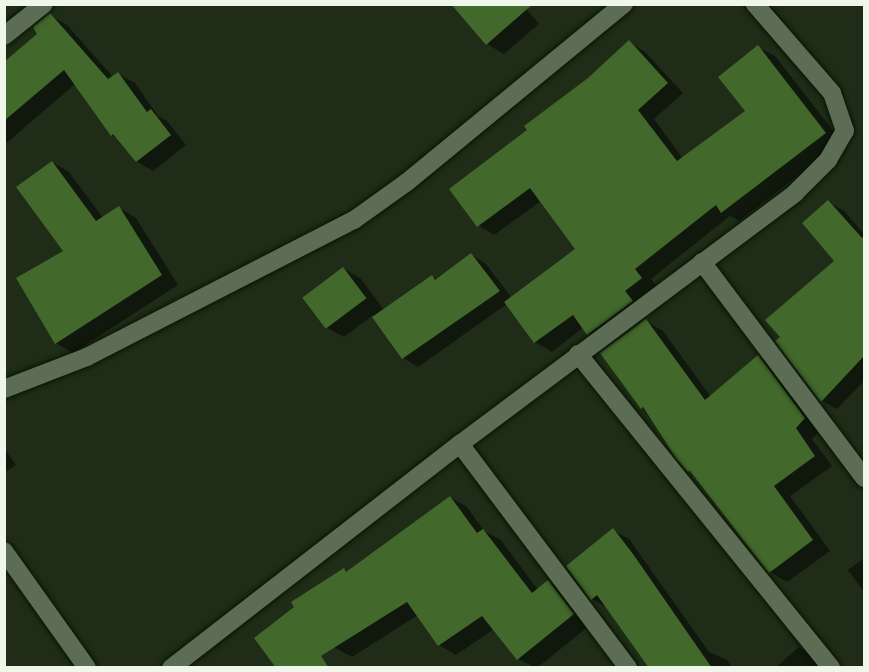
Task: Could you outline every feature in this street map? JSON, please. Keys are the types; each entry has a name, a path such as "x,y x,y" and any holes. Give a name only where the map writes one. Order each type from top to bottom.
{"street":[{"path":"4,36 44,4"},
{"path":"4,389 87,357 354,220 407,182 624,4"},
{"path":"171,668 459,444 795,193 828,160 845,131 832,93 755,4"},
{"path":"702,262 864,478"},
{"path":"578,354 831,668"},
{"path":"459,444 628,668"},
{"path":"4,550 87,668"}],"building":[{"path":"451,4 533,4 486,45"},
{"path":"50,13 108,79 118,72 147,112 151,109 171,135 136,162 113,134 111,136 64,70 4,121 4,62 37,34 33,27"},
{"path":"629,40 668,83 638,110 677,161 745,111 718,77 758,45 826,133 721,213 716,205 635,269 642,278 625,291 633,301 587,335 573,315 534,343 504,302 575,249 530,188 477,227 449,189 527,130 524,126 588,78"},
{"path":"52,161 96,221 119,206 162,275 55,344 16,278 63,251 16,187"},
{"path":"828,200 862,238 864,235 864,356 821,402 775,341 780,337 765,320 834,261 802,223"},
{"path":"471,253 500,291 402,359 372,317 432,275 435,280"},
{"path":"343,267 366,298 326,329 302,298"},
{"path":"646,319 705,400 758,355 805,418 796,428 815,456 774,486 813,540 769,573 690,471 688,472 676,458 643,407 641,409 600,353"},
{"path":"450,496 477,533 483,529 532,593 548,580 574,614 517,660 482,616 438,646 407,602 321,656 329,668 276,668 254,638 294,607 291,602 344,568 346,572"},
{"path":"613,528 712,668 649,668 597,595 591,600 566,566"}]}
